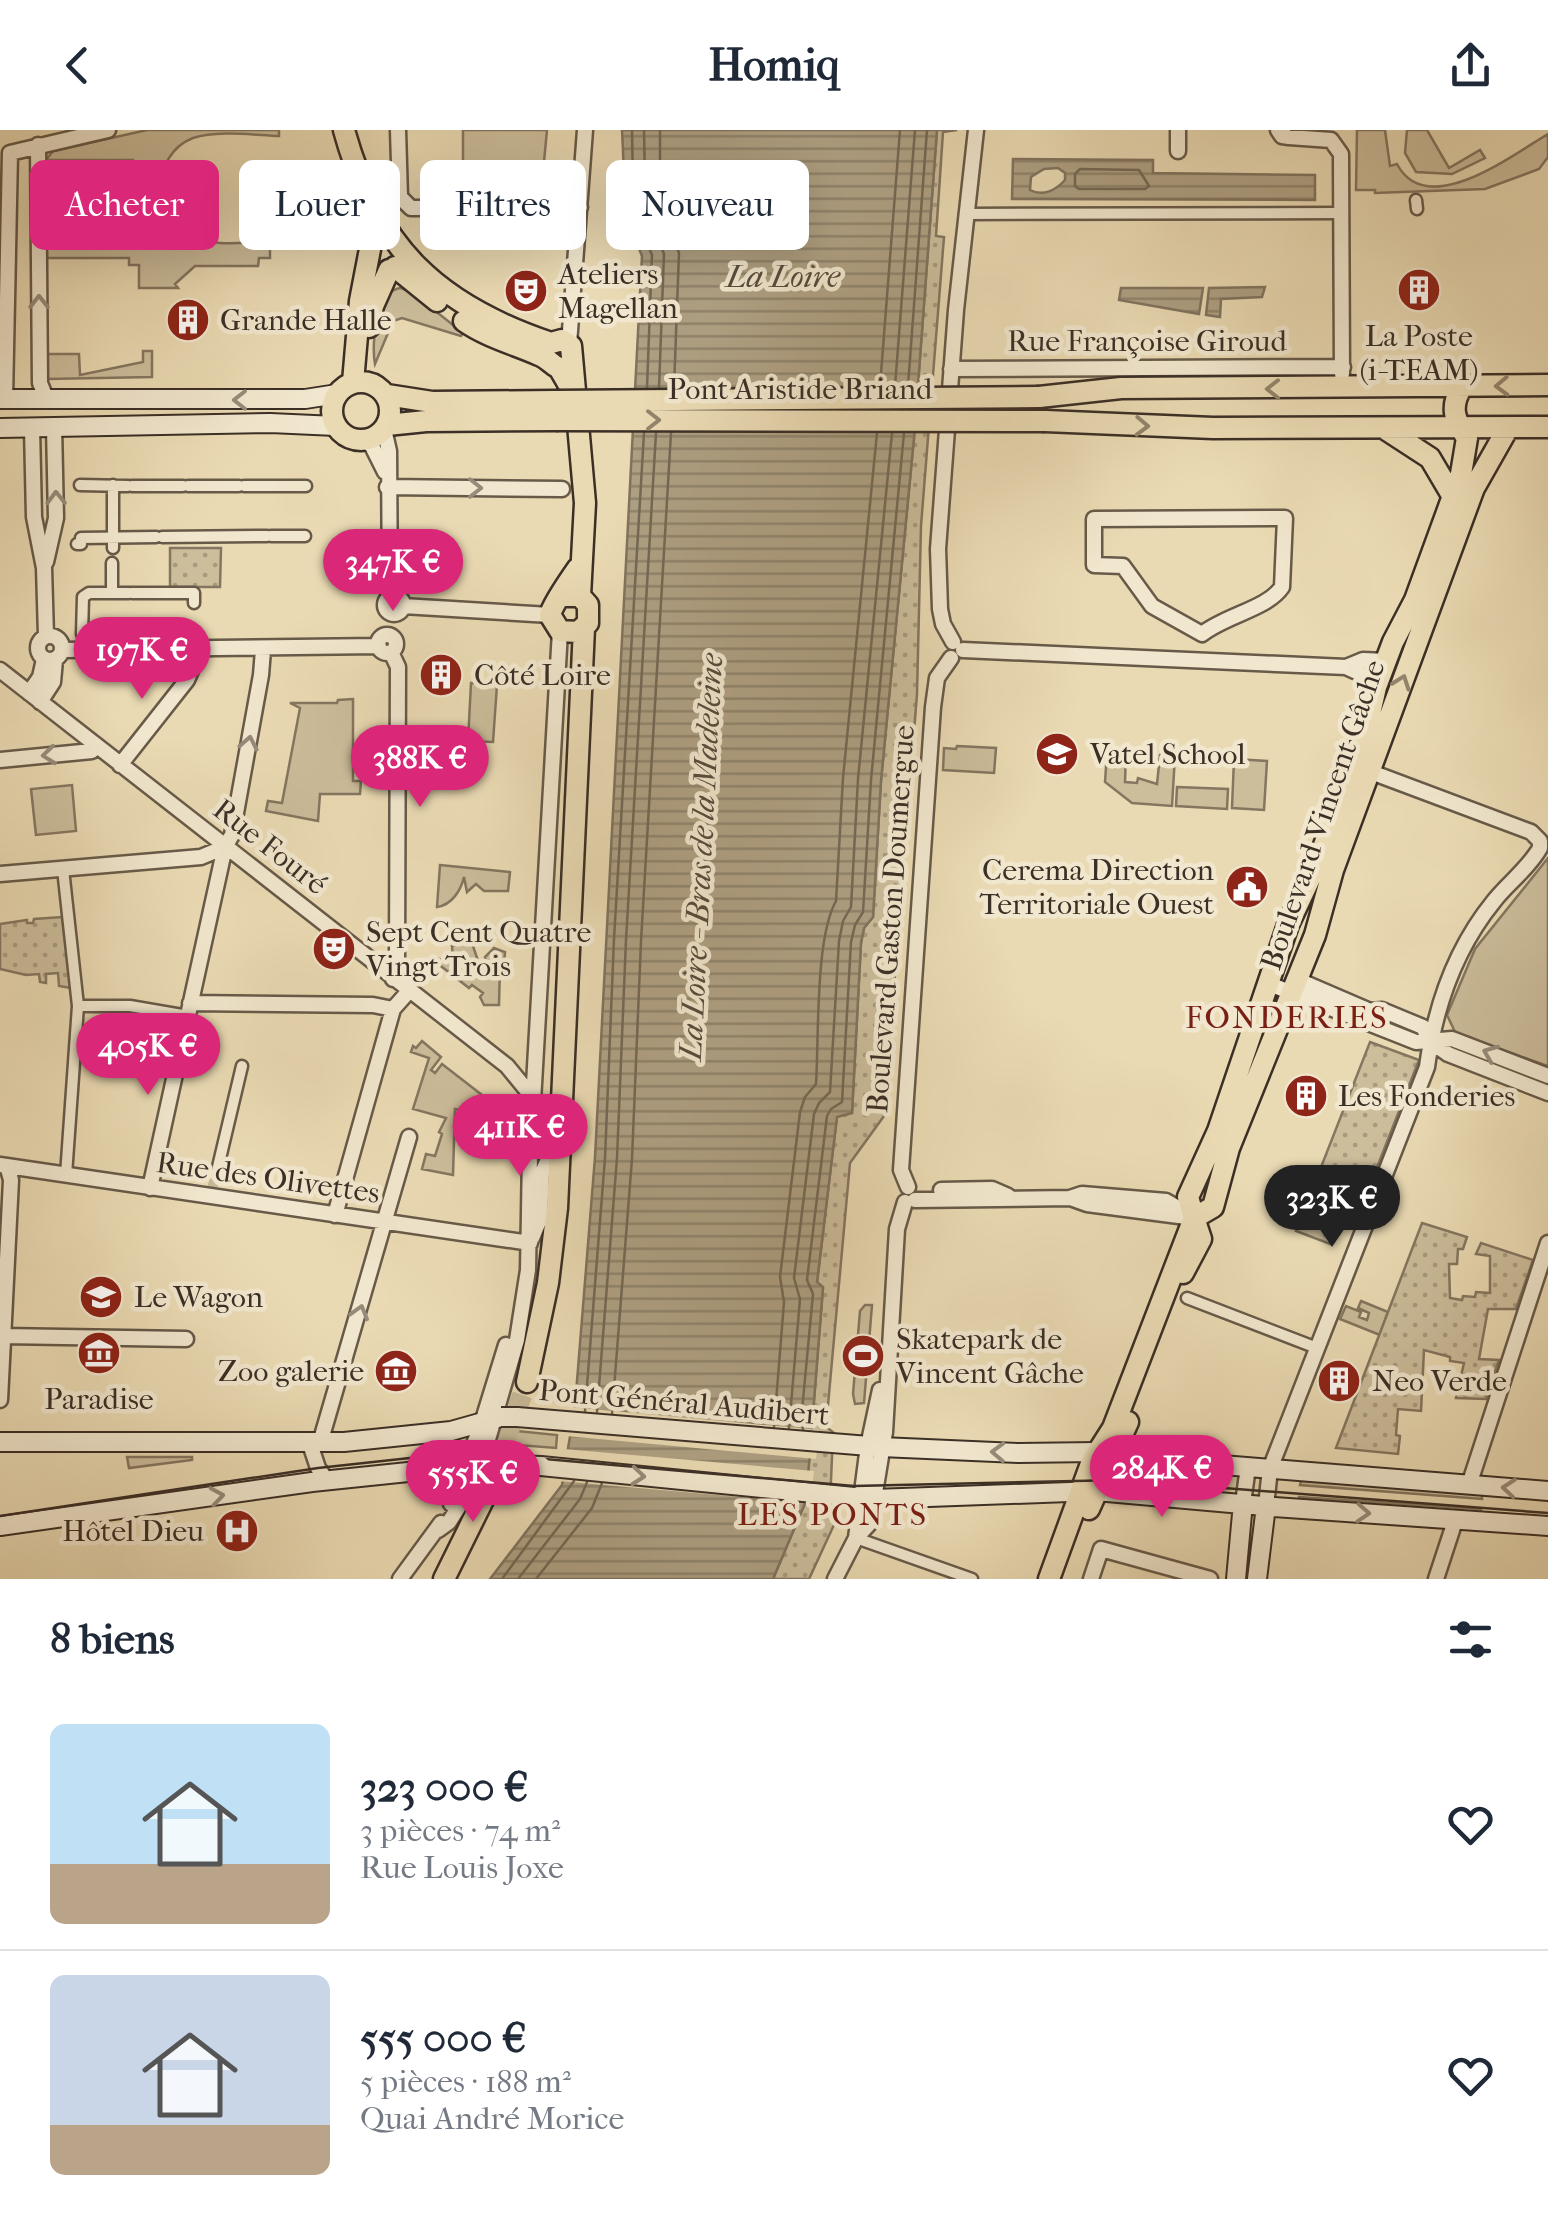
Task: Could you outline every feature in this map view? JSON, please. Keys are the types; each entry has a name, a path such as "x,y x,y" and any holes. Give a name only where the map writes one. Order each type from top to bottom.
{"main road":[{"path":"336,426 332,411 363,389 369,323 386,255 343,130"},
{"path":"386,255 498,332 560,354 563,407 585,503 579,567 571,596 554,604 555,623 570,634 584,628"},
{"name":"Pont Aristide Briand","path":"563,407 1039,397 1120,388 1341,389 1546,381"},
{"path":"1458,428 1454,408 1462,387"},
{"path":"363,389 391,412 386,427"},
{"path":"3,398 305,399 363,389 432,402 563,407"},
{"path":"0,428 252,423 336,426 353,439 364,440 386,427 563,407"},
{"name":"Pont Aristide Briand","path":"563,407 1213,428 1548,427"},
{"path":"1380,428 1423,452 1453,497"},
{"name":"Boulevard Vincent Gâche","path":"1194,1218 1213,1207 1230,1148 1295,987 1361,768 1376,687 1411,610 1453,497 1467,438 1458,428"},
{"name":"Boulevard Vincent Gâche","path":"1089,1492 1194,1218 1188,1197 1240,1070 1267,983 1361,768 1474,488 1508,428"},
{"path":"527,1382 550,1264 560,1135 584,628 590,612 571,596"},
{"name":"Pont Général Audibert","path":"0,1442 315,1444 451,1431 499,1419 874,1447 1105,1453 1548,1492"},
{"path":"0,1526 419,1470 473,1476 528,1465 859,1498 1089,1492 1548,1526"},
{"path":"444,1579 473,1476"},
{"path":"1049,1579 1089,1492"},
{"path":"1063,1579 1089,1492"},
{"path":"1236,1579 1243,1504"},
{"path":"1258,1579 1266,1506"}],"street":[{"path":"3,398 5,153 108,130"},
{"path":"398,130 400,196 410,208 420,208"},
{"path":"582,160 584,130"},
{"path":"976,130 965,214 937,574 943,624 956,650 1346,667 1366,676 1376,687"},
{"path":"1178,130 1178,152"},
{"path":"1278,130 1282,136 1323,138 1336,143 1340,154 1341,389"},
{"path":"38,145 40,383 46,398"},
{"path":"965,214 1341,213"},
{"path":"560,354 574,250"},
{"name":"Rue Françoise Giroud","path":"952,370 1343,367"},
{"path":"386,427 395,606 387,644 398,667 397,960 393,979"},
{"path":"44,428 56,518 44,568"},
{"path":"35,697 58,638 46,636 44,568 34,518 44,428"},
{"path":"364,440 376,454 387,482"},
{"path":"387,482 562,490"},
{"path":"80,485 306,486"},
{"path":"112,486 113,543"},
{"path":"1285,518 1282,587 1264,604 1225,619 1202,634 1152,606 1123,566 1094,565 1094,520 1285,518"},
{"path":"78,544 81,538 113,543 159,538 306,536"},
{"path":"112,563 112,593"},
{"path":"82,634 82,598 89,593 194,593 194,603"},
{"path":"395,606 555,623 528,1207 530,1244 517,1340 497,1391 499,1419 449,1522 438,1530"},
{"path":"1202,634 1203,660"},
{"path":"54,656 387,644"},
{"path":"120,765 187,680 193,666 193,650"},
{"path":"150,1188 237,810 262,650"},
{"name":"Boulevard Gaston Doumergue","path":"856,1538 859,1498 874,1447 886,1427 896,1229 911,1195 901,1170 933,708 938,678 956,650"},
{"path":"1346,667 1363,660 1386,662"},
{"name":"Rue Fouré","path":"0,670 507,1066 534,1099"},
{"path":"0,760 92,751 96,746"},
{"path":"1266,1506 1270,1468 1427,1067 1438,1009 1467,940 1495,899 1540,848 1540,841 1531,832 1361,768"},
{"path":"0,874 201,857 226,847"},
{"path":"62,869 78,1006 66,1175"},
{"path":"1267,983 1295,987 1370,1017 1416,1042 1452,1039 1548,1076"},
{"path":"335,1216 392,1009 409,992"},
{"path":"78,1006 189,1009 207,1005 372,1005 392,1009"},
{"path":"1430,1041 1448,1054 1548,1093"},
{"path":"507,1066 535,1065"},
{"path":"218,1167 242,1066"},
{"path":"530,1244 540,1219 542,1172 560,1135"},
{"path":"327,1481 312,1456 409,1136"},
{"path":"0,1400 11,1180 4,1167"},
{"name":"Rue des Olivettes","path":"4,1167 530,1244"},
{"path":"911,1195 992,1190 1008,1196 1070,1198 1082,1194 1166,1201 1194,1218"},
{"path":"1469,1485 1548,1243"},
{"path":"1187,1298 1317,1348"},
{"path":"3,1336 186,1339"},
{"path":"1243,1504 1248,1467"},
{"path":"419,1470 444,1487 453,1501"},
{"path":"400,1579 473,1476"},
{"path":"1436,1579 1456,1518"},
{"path":"835,1579 856,1538 972,1579"},
{"path":"1090,1579 1101,1549 1172,1574 1210,1579"}],"shaded area":[{"path":"147,130 279,130 279,136 224,134 193,138 179,146 168,160 46,160 53,151"},
{"path":"463,130 547,130 544,160 463,160"},
{"path":"937,130 957,130 943,132 936,236 944,237 921,526 917,694 911,770 902,782 902,790 909,793 884,1116 850,1163 826,1427 833,1432 830,1505 839,1514 809,1579 773,1579 806,1501 823,1288 817,1283 837,1116 852,1113 861,943 864,928 873,917 881,781 914,438"},
{"path":"1357,130 1385,130 1390,166 1397,164 1411,180 1428,186 1470,178 1548,134 1548,157 1539,169 1485,189 1375,193 1356,190"},
{"path":"1407,130 1427,130 1449,168 1480,150 1485,158 1452,174 1416,172 1405,153"},
{"path":"219,242 239,243 239,250 270,250 270,258 259,258 258,266 195,266 175,284 178,288 139,288 139,265 129,265 129,258 47,258 47,250 219,250"},
{"path":"401,288 413,293 463,333 461,336 402,318 393,321 375,364 375,331 381,307 393,291"},
{"path":"143,351 152,351 152,377 47,379 47,354 79,354 80,375 143,362"},
{"path":"170,548 221,548 220,587 170,587"},
{"path":"471,683 497,685 493,742 468,741"},
{"path":"353,699 353,781 361,781 360,794 320,794 318,821 266,811 268,801 282,803 300,708 290,703"},
{"path":"944,748 996,748 994,773 943,770"},
{"path":"1107,752 1126,754 1125,782 1137,783 1138,778 1157,784 1160,755 1175,756 1172,806 1132,803 1105,782"},
{"path":"1234,759 1267,761 1264,810 1232,808"},
{"path":"72,785 76,831 36,835 31,789"},
{"path":"1177,787 1228,789 1227,809 1176,806"},
{"path":"1548,858 1548,1066 1456,1034 1447,1015 1475,949"},
{"path":"440,865 510,872 508,891 484,891 476,884 467,892 464,877 455,896 437,907"},
{"path":"62,917 71,988 59,986 58,973 46,974 46,983 40,982 39,974 0,969 0,924"},
{"path":"471,940 479,964 486,964 485,957 494,948 505,952 504,965 500,966 499,1005 484,1005 480,997 483,993 472,985 469,988 437,963 438,959 453,961 452,946"},
{"path":"422,1041 441,1057 431,1070 435,1073 442,1064 491,1102 486,1115 455,1109 453,1175 422,1169 426,1154 435,1156 446,1118 413,1109 429,1058 411,1052"},
{"path":"1370,1042 1419,1060 1358,1216 1343,1211 1330,1244 1296,1231"},
{"path":"1422,1223 1467,1237 1463,1249 1458,1249 1457,1264 1449,1264 1450,1298 1462,1300 1463,1296 1475,1297 1476,1292 1490,1293 1490,1256 1476,1254 1481,1243 1533,1260 1516,1309 1488,1309 1479,1359 1499,1360 1486,1399 1456,1398 1464,1363 1424,1350 1421,1411 1398,1409 1398,1454 1336,1448"},
{"path":"1361,1301 1388,1312 1380,1335 1340,1319 1346,1306 1361,1312 1359,1317 1367,1320 1369,1313 1358,1308"},
{"name":"Skatepark de Vincent Gâche","path":"865,1305 872,1305 864,1403 855,1404 860,1311"},
{"path":"517,1431 557,1435 556,1448 506,1444"},
{"path":"127,1457 192,1457 192,1460 129,1468"},
{"path":"1301,1481 1482,1494 1482,1499 1300,1485"},
{"path":"1299,1497 1481,1509 1481,1514 1299,1501"}],"water":[{"name":"La Loire","path":"622,130 937,130 914,438 881,781 873,917 864,928 861,943 852,1113 837,1117 817,1282 823,1287 806,1501 773,1579 490,1579 562,1485 575,1406 595,1157 640,250 809,250 809,160 623,160"},
{"path":"1013,159 1153,160 1153,173 1315,175 1315,200 1012,199","holes":["1058,168 1065,173 1065,180 1053,189 1044,193 1030,190 1031,177 1044,169"]},
{"path":"1265,287 1262,297 1221,299 1220,317 1206,315 1209,288"},
{"path":"1121,288 1203,288 1199,314 1119,300"}],"pier":[{"path":"570,1407 819,1430 816,1459 566,1436"},
{"path":"564,1449 814,1471 810,1503 558,1481"}],"tunnel":[{"path":"212,1189 218,1167"},
{"path":"484,1498 527,1382"}],"tram line":[{"path":"0,1516 318,1468 465,1452 854,1486 1121,1480 1548,1513"}],"place":[{"name":"La Poste (i-TEAM)","path":"1419,290"},
{"name":"Ateliers Magellan","path":"526,291"},
{"name":"Grande Halle","path":"188,320"},
{"name":"Côté Loire","path":"441,675"},
{"name":"Vatel School","path":"1057,754"},
{"name":"Cerema Direction Territoriale Ouest","path":"1247,887"},
{"name":"Sept Cent Quatre Vingt Trois","path":"334,949"},
{"name":"Les Fonderies","path":"1306,1096"},
{"name":"Le Wagon","path":"101,1297"},
{"name":"Paradise","path":"99,1353"},
{"name":"Skatepark de Vincent Gâche","path":"863,1356"},
{"name":"Zoo galerie","path":"396,1371"},
{"name":"Neo Verde","path":"1339,1381"},
{"name":"Hôtel Dieu","path":"237,1531"}],"district":[{"name":"FONDERIES","path":"1287,1017"},
{"name":"LES PONTS","path":"833,1514"}],"water label":[{"name":"La Loire - Bras de la Madeleine","path":"701,857"}]}
